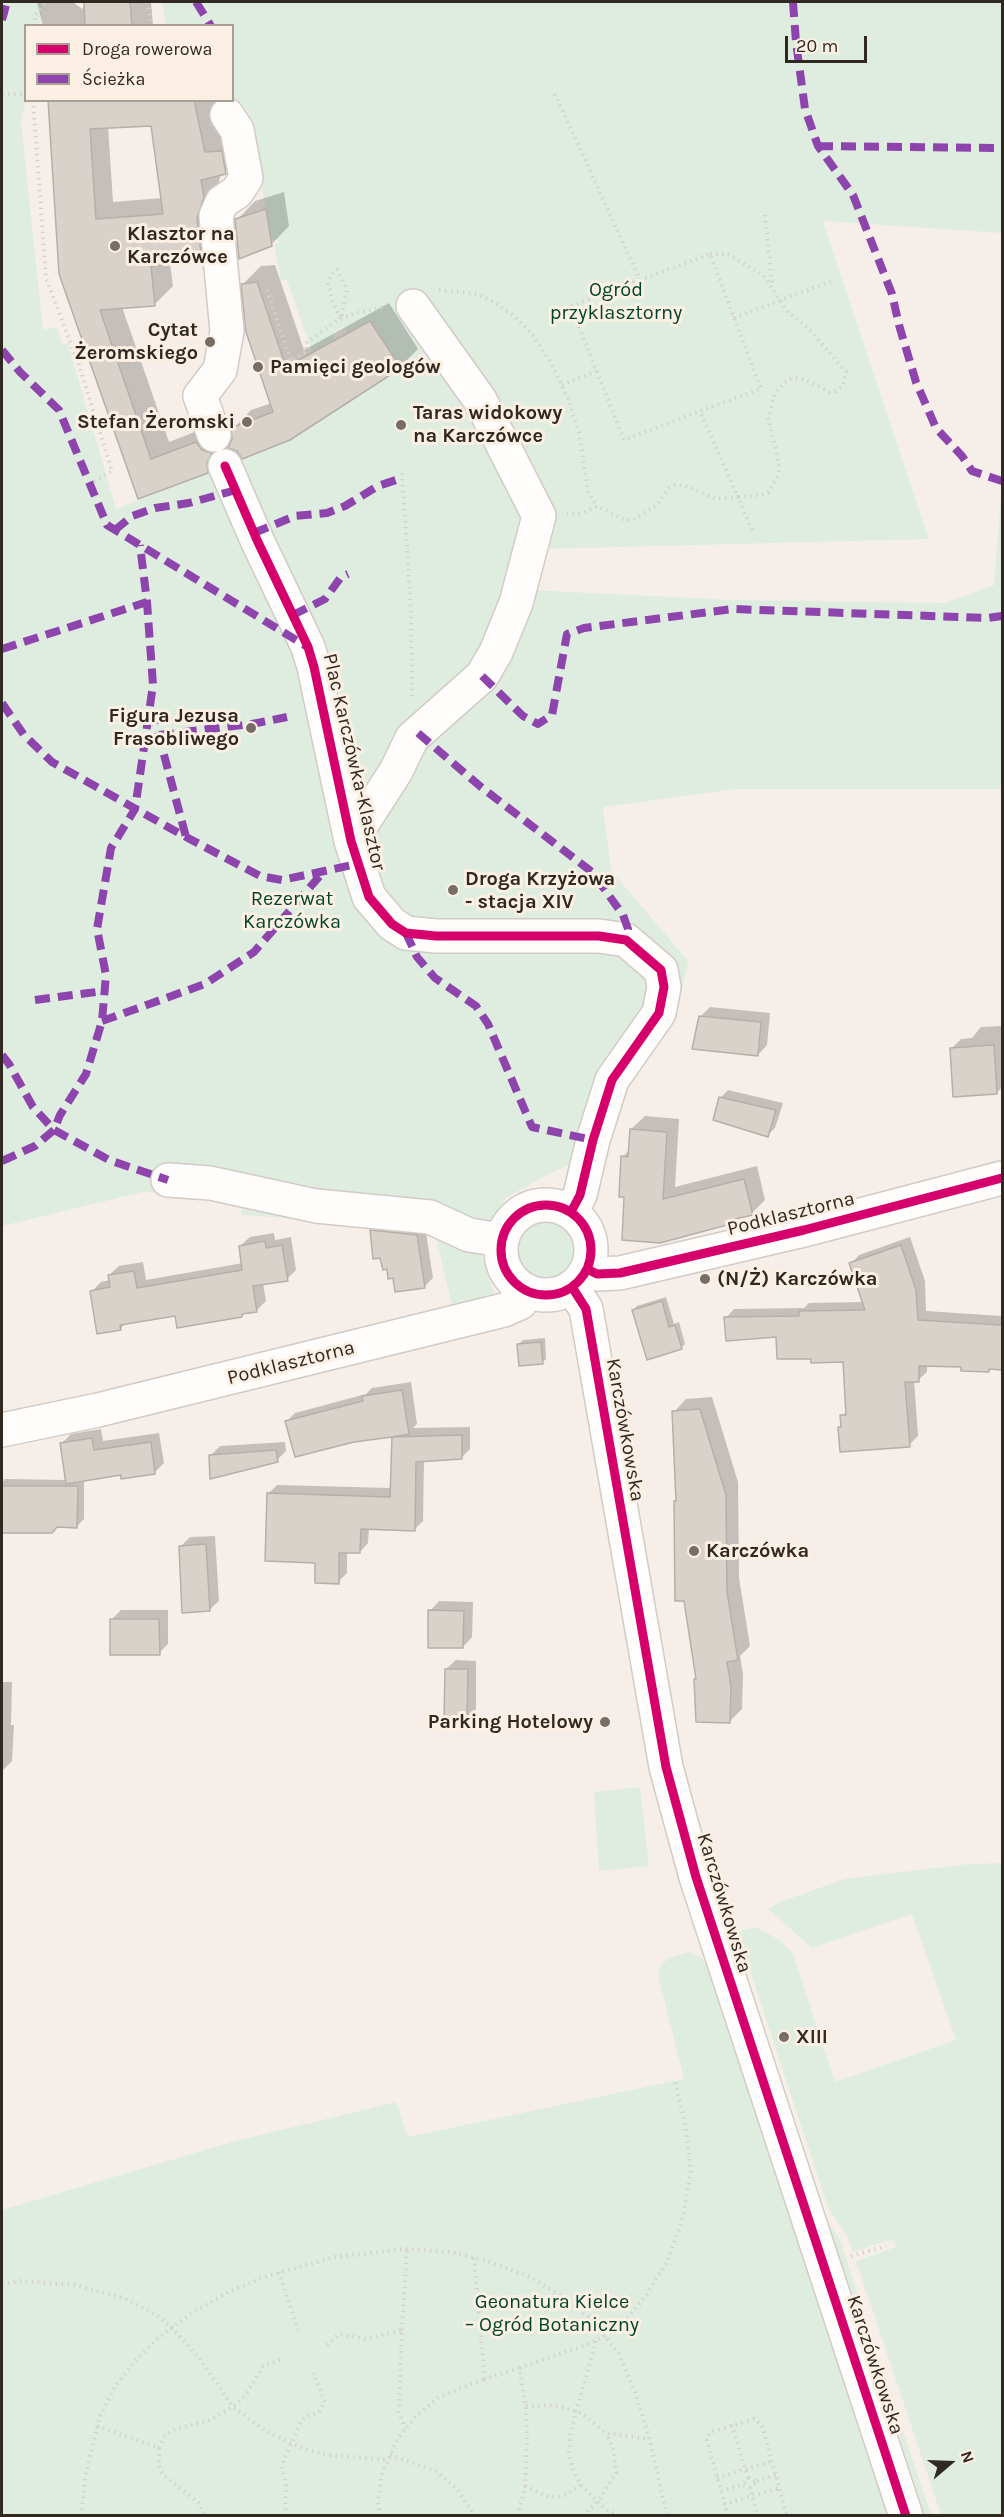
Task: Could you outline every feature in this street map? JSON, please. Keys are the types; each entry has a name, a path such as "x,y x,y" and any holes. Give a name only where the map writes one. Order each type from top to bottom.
{"street":[{"path":"214,435 201,396 220,370 227,331 216,216 222,202 237,192 246,178 237,130 227,115"},
{"path":"351,841 396,771 412,738 482,676 496,652 516,603 539,516 480,400 413,306"},
{"name":"Plac Karczówka-Klasztor","path":"225,466 256,540 303,636 314,667 351,841 369,897 392,924 406,933 436,936 598,936 626,940 661,970 664,987 658,1013 612,1080 592,1140 580,1195 571,1212"},
{"name":"Podklasztorna","path":"2,1430 98,1410 504,1310 520,1303 528,1291 541,1295 554,1294 580,1278 597,1274 620,1273 804,1230 1002,1178"},
{"path":"168,1180 210,1183 316,1206 430,1217 469,1235 502,1240"},
{"path":"528,1291 517,1285 503,1264 502,1240 507,1227 517,1215 543,1204 558,1206 571,1212 583,1223 590,1238 592,1254 580,1278"},
{"name":"Karczówkowska","path":"580,1278 666,1767 715,1940 906,2516"}],"path":[{"path":"35,24 35,15 46,2"},
{"path":"147,2 152,24"},
{"path":"2,94 24,94"},
{"path":"555,94 640,280"},
{"path":"33,102 46,278 79,365 112,471 90,484"},
{"path":"765,214 772,288"},
{"path":"477,294 513,315 532,334 562,384 579,433 588,492 597,506 617,518 633,520 657,504 669,488 675,485 683,485 716,499 761,495 769,492 779,474 779,464 768,417 775,393 781,384 796,378 806,380 830,392 843,386 845,380 846,372 841,364 809,329 788,312 763,274 728,254 710,254 571,306 624,440 761,389 710,254"},
{"path":"337,269 347,289 341,319 333,303 328,284 330,276 337,269"},
{"path":"734,318 834,280"},
{"path":"267,290 291,362 307,351"},
{"path":"562,384 597,371"},
{"path":"700,411 752,530"},
{"path":"402,472 411,610 412,738"},
{"path":"539,516 582,513 597,506"},
{"path":"380,2516 378,2502 382,2474 389,2457 414,2417 439,2397 605,2336 622,2324 645,2297 668,2260 682,2221 691,2171 686,2129 675,2081"},
{"path":"850,2256 886,2246"},
{"path":"405,2430 399,2412 407,2249"},
{"path":"81,2516 86,2472 97,2426 115,2387 135,2361 172,2328 193,2312 229,2292 279,2272 335,2257 407,2249 450,2252 528,2276 565,2298 595,2323 619,2354 635,2392 649,2439 667,2516"},
{"path":"474,2258 485,2379"},
{"path":"279,2272 298,2330"},
{"path":"2,2284 21,2281 76,2285 103,2291 142,2307 172,2328 199,2358 233,2407 267,2432 302,2448 328,2455 412,2460 436,2471 457,2489 476,2516"},
{"path":"327,2345 339,2334 366,2339 402,2330"},
{"path":"596,2340 570,2434 569,2453 573,2470 581,2485 597,2502 618,2516"},
{"path":"204,2516 199,2503 164,2475 159,2466 159,2448 165,2436 175,2429 208,2421 233,2407 245,2396 263,2366 284,2359"},
{"path":"518,2516 525,2486 526,2406 519,2368"},
{"path":"285,2516 286,2485 282,2466 302,2420 323,2408 323,2395 313,2373"},
{"path":"526,2406 548,2405 576,2411 606,2433 649,2439"},
{"path":"728,2516 707,2440 710,2432 754,2419 762,2425 787,2516"},
{"path":"732,2425 748,2478"},
{"path":"97,2426 159,2448"},
{"path":"583,2516 613,2481 614,2451 606,2433"},
{"path":"717,2478 772,2461"},
{"path":"750,2488 757,2481 776,2475"},
{"path":"748,2478 757,2481"},
{"path":"721,2491 742,2485 748,2478"},
{"path":"525,2486 549,2497 557,2497 566,2495 581,2485"},
{"path":"742,2485 750,2488"},
{"path":"750,2488 758,2516"},
{"path":"724,2504 780,2488"}],"green space":[{"path":"2,2 44,2 40,24 24,24 25,102 21,121 43,330 57,327 62,344 68,343 116,509 290,440 401,368 370,321 348,333 344,327 332,334 335,339 312,352 287,280 281,280 274,245 279,242 278,239 271,238 248,111 234,97 234,24 166,24 162,2 1002,2 1002,233 823,221 929,539 541,549 530,590 734,600 945,603 994,585 1002,483 1002,789 736,789 603,807 611,870 688,961 680,999 673,999 650,976 642,1018 606,1060 593,1087 569,1165 506,1198 484,1233 482,1256 495,1296 453,1310 434,1228 242,1215 241,1198 143,1192 2,1226"},
{"path":"546,1217 558,1219 568,1226 575,1236 577,1248 575,1260 568,1270 558,1277 546,1279 534,1277 524,1270 517,1260 515,1248 517,1236 524,1226 534,1219"},
{"path":"640,1787 649,1866 599,1871 594,1792"},
{"path":"1002,1863 1002,2515 941,2515 856,2261 896,2247 893,2239 853,2252 846,2234 829,2210 738,1935 743,1930 756,1927 781,1941 793,1954 835,2082 956,2040 912,1914 812,1948 768,1909 780,1902 845,1879 969,1864"},
{"name":"Geonatura Kielce – Ogród Botaniczny","path":"690,1952 702,1958 709,1969 891,2515 2,2516 2,2210 232,2142 396,2102 408,2137 684,2079 658,1974 660,1967 668,1958"},
{"path":"820,2210 840,2240 931,2515 922,2515"}],"building":[{"path":"84,2 130,2 132,24 85,24"},
{"path":"48,102 194,102 205,152 222,151 226,174 201,180 204,197 197,218 202,262 151,266 155,306 100,310 151,459 196,442 202,450 212,453 207,463 208,473 138,499 59,274","holes":["151,126 163,214 96,219 90,129"]},
{"path":"266,209 272,246 239,259 235,219"},
{"path":"257,282 286,367 370,321 401,368 290,440 242,459 237,451 228,448 232,439 231,428 273,412 246,332 241,284"},
{"path":"699,1016 761,1022 758,1056 692,1049"},
{"path":"994,1045 997,1094 953,1097 950,1048"},
{"path":"719,1097 776,1110 768,1137 713,1120"},
{"path":"630,1129 667,1132 663,1199 744,1179 753,1215 726,1221 727,1225 660,1243 622,1240 624,1197 619,1197 621,1156 628,1157"},
{"path":"370,1230 417,1235 425,1288 395,1292 393,1278 388,1279 387,1269 383,1270 380,1258 373,1259"},
{"path":"265,1241 266,1248 282,1245 288,1281 253,1286 257,1312 242,1314 242,1317 177,1328 175,1316 120,1325 121,1330 97,1334 90,1291 110,1287 108,1275 134,1271 137,1288 242,1270 239,1246"},
{"path":"901,1245 916,1290 918,1320 1002,1325 1002,1370 961,1371 961,1367 919,1366 919,1382 905,1382 910,1447 840,1452 838,1427 841,1427 840,1415 846,1415 843,1362 811,1363 811,1359 777,1359 776,1337 726,1341 724,1317 799,1316 799,1311 865,1310 849,1263"},
{"path":"662,1301 669,1327 675,1325 682,1349 647,1360 632,1310"},
{"path":"541,1342 543,1364 519,1366 517,1344"},
{"path":"402,1390 409,1434 354,1442 295,1457 285,1421 363,1401 362,1396"},
{"path":"700,1409 726,1495 727,1592 738,1660 727,1662 731,1687 730,1723 696,1722 694,1679 696,1679 684,1601 675,1601 674,1501 676,1501 672,1411"},
{"path":"462,1435 462,1459 416,1462 415,1531 361,1529 360,1553 339,1553 339,1584 315,1583 315,1563 265,1561 267,1493 390,1497 392,1437"},
{"path":"92,1438 94,1450 151,1442 155,1474 121,1479 121,1475 66,1484 60,1443"},
{"path":"276,1450 278,1462 210,1479 209,1455"},
{"path":"2,1486 78,1486 77,1528 57,1527 52,1533 2,1533"},
{"path":"206,1544 210,1611 182,1613 179,1546"},
{"path":"428,1610 464,1611 463,1648 428,1648"},
{"path":"110,1619 159,1619 160,1655 110,1655"},
{"path":"445,1669 468,1669 467,1720 444,1720"}],"marked path":[{"path":"2,20 7,2"},
{"path":"196,2 210,24"},
{"path":"793,2 805,109 818,146 853,195 892,294 916,382 936,428 962,456 972,471 1002,481"},
{"path":"818,146 1002,148"},
{"path":"2,350 20,372 59,410 107,525 306,646"},
{"path":"254,533 295,516 327,513 345,506 378,486 402,478"},
{"path":"115,530 132,516 155,508 189,503 236,490"},
{"path":"2,1161 35,1146 54,1130 60,1115 86,1074 102,1021 106,975 97,929 111,848 135,809 153,685 140,545"},
{"path":"293,615 325,599 341,577 348,574"},
{"path":"2,649 147,602"},
{"path":"482,676 523,716 538,724 552,715 567,634 584,628 733,609 988,618 1002,616"},
{"path":"2,703 24,735 52,762 260,876 282,880 357,864"},
{"path":"152,710 186,837"},
{"path":"159,735 252,724 287,717"},
{"path":"418,733 481,787 592,872 623,915 628,929 626,940"},
{"path":"102,1021 205,984 254,952 324,871"},
{"path":"406,933 417,957 435,978 476,1006 488,1024 532,1127 593,1140"},
{"path":"35,1000 104,991"},
{"path":"2,1055 33,1107 54,1130 109,1160 168,1180"}],"cycle path":[{"path":"225,466 308,647 351,841 369,897 392,924 406,933 436,936 599,936 626,940 661,970 664,987 659,1013 612,1080 593,1140 580,1195 571,1212"},
{"path":"587,1269 597,1274 620,1273 804,1230 1002,1178"},
{"path":"546,1205 563,1208 578,1218 588,1233 591,1250 588,1267 578,1282 563,1292 546,1295 529,1292 514,1282 504,1267 501,1250 504,1233 514,1218 529,1208 546,1205"},
{"path":"572,1287 586,1309 666,1767 696,1877 906,2516"}],"place":[{"name":"Klasztor na Karczówce","path":"115,246"},
{"name":"Cytat Żeromskiego","path":"210,342"},
{"name":"Pamięci geologów","path":"258,367"},
{"name":"Stefan Żeromski","path":"247,422"},
{"name":"Taras widokowy na Karczówce","path":"401,425"},
{"name":"Figura Jezusa Frasobliwego","path":"251,728"},
{"name":"Droga Krzyżowa - stacja XIV","path":"453,890"},
{"name":"(N/Ż) Karczówka","path":"705,1279"},
{"name":"Karczówka","path":"694,1551"},
{"name":"Parking Hotelowy","path":"605,1722"},
{"name":"XIII","path":"784,2037"}],"park label":[{"name":"Ogród przyklasztorny","path":"616,302"},
{"name":"Rezerwat Karczówka","path":"292,910"}]}
